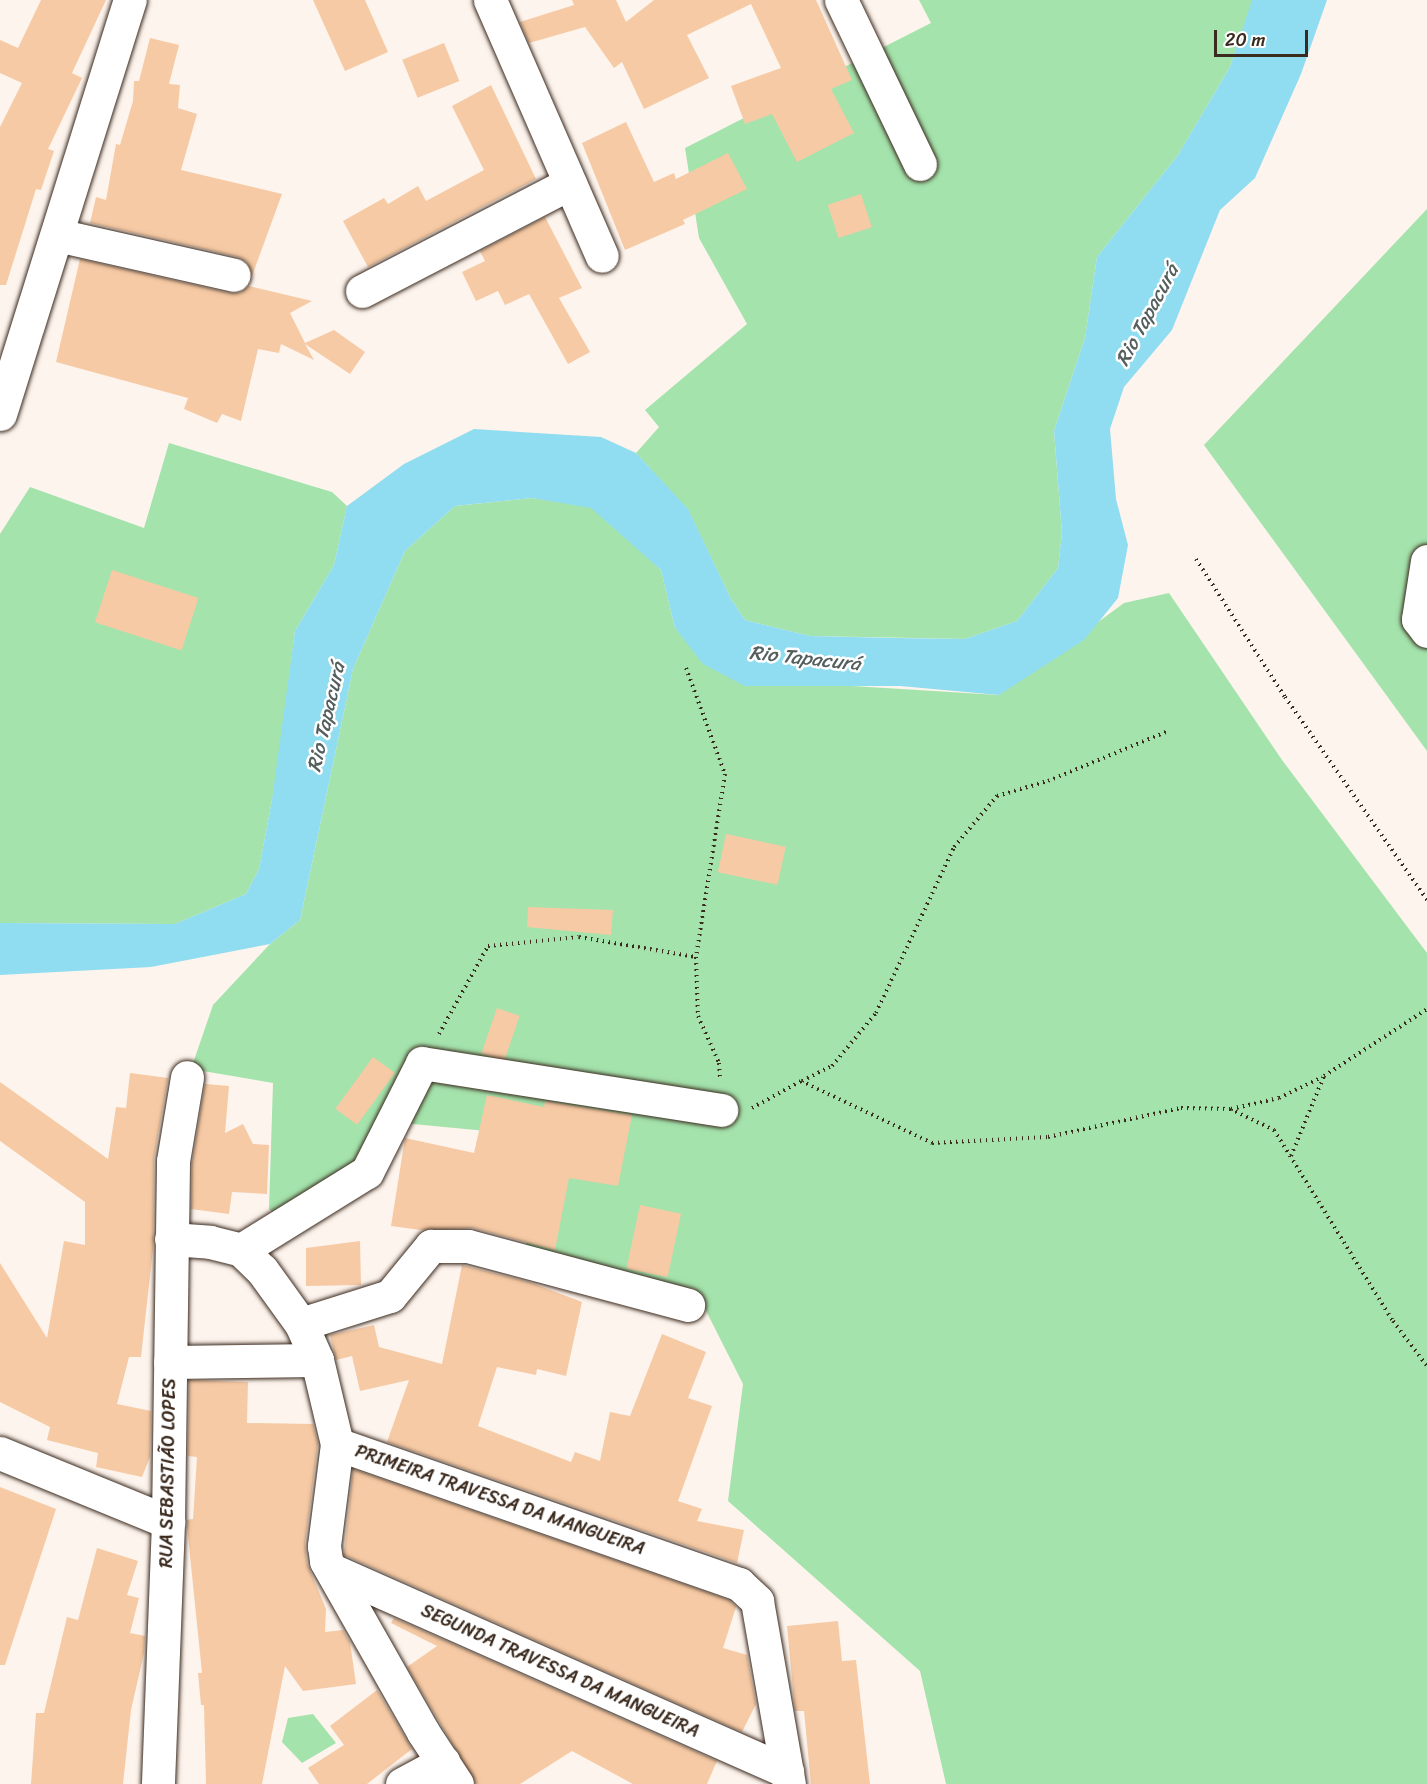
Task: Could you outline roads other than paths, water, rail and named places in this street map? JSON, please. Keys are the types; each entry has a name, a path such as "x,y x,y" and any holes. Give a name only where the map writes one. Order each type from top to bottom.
{"street":[{"path":"0,414 130,0"},
{"path":"490,0 602,256"},
{"path":"841,0 920,164"},
{"path":"362,291 570,183"},
{"path":"57,236 234,275"},
{"path":"1427,561 1418,619 1427,631"},
{"path":"241,1250 368,1172 422,1063 722,1110"},
{"name":"RUA SEBASTIÃO LOPES","path":"158,1784 168,1522 173,1161 187,1077"},
{"name":"PRIMEIRA TRAVESSA DA MANGUEIRA","path":"171,1239 210,1242 241,1250 262,1270 301,1324 317,1360 337,1444 739,1584 757,1601 788,1778"},
{"path":"301,1324 390,1296 431,1246 468,1246 688,1305"},
{"path":"170,1362 317,1360"},
{"path":"337,1444 324,1546 326,1561 450,1773 402,1784"},
{"path":"0,1453 168,1522"},
{"name":"SEGUNDA TRAVESSA DA MANGUEIRA","path":"332,1570 788,1778"}],"water":[{"name":"Rio Tapacurá","path":"1252,0 1327,0 1301,74 1255,178 1220,210 1172,330 1124,387 1110,429 1116,499 1128,545 1118,598 1084,640 999,695 900,686 745,686 703,664 675,628 661,570 591,508 532,498 455,506 405,551 353,669 300,920 270,944 151,967 0,975 0,923 175,924 246,894 259,869 272,800 295,631 334,565 347,506 404,464 474,429 601,437 636,453 688,509 731,599 745,620 810,636 965,639 1017,621 1058,568 1062,533 1054,431 1085,338 1097,257 1178,155 1230,67"}]}
